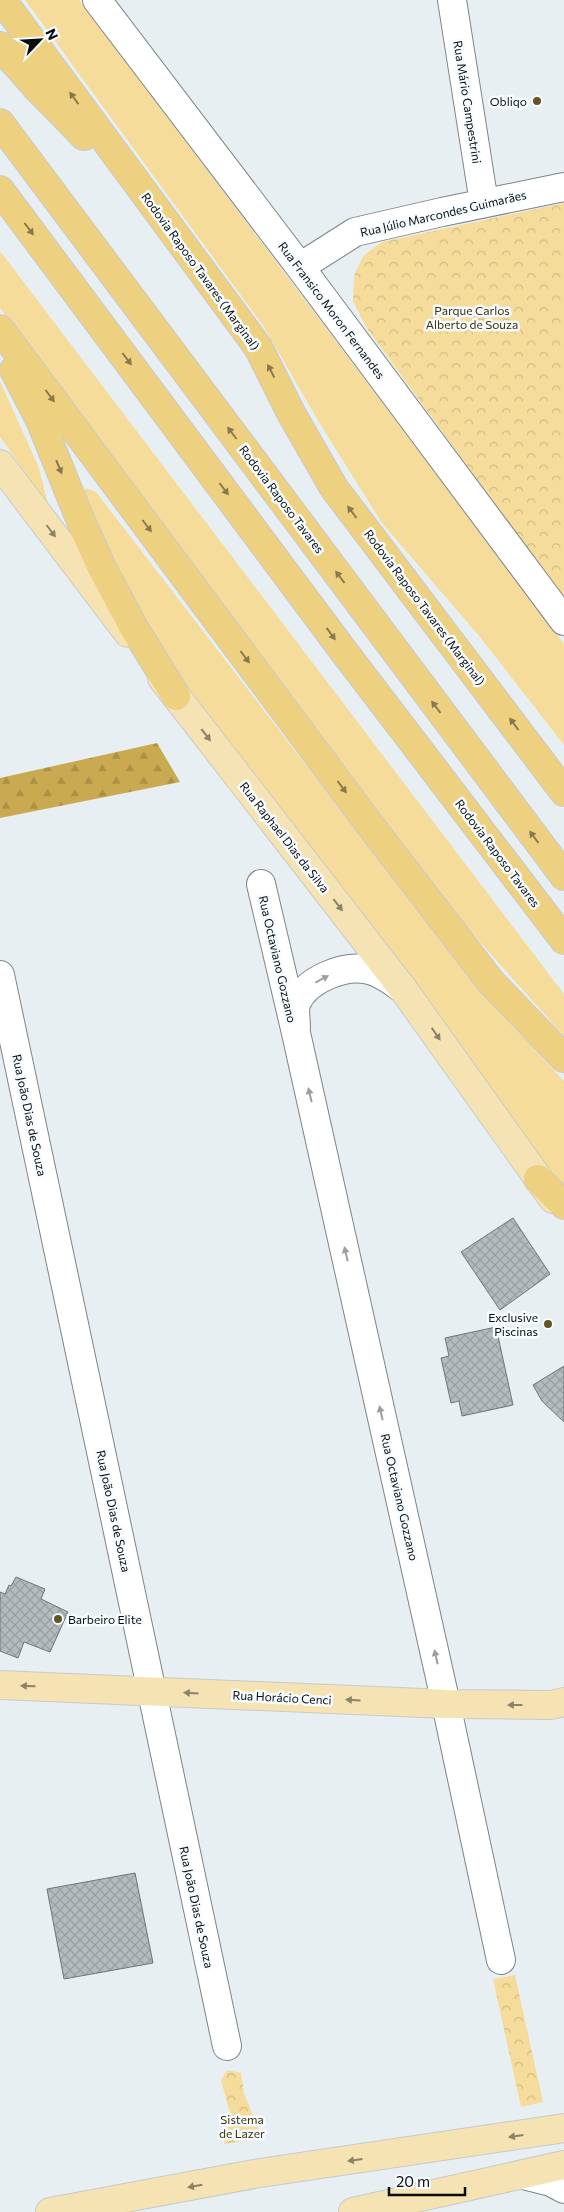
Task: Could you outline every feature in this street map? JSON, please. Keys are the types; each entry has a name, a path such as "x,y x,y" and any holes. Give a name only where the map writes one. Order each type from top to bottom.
{"highway":[{"name":"Rodovia Raposo Tavares (Marginal)","path":"2,0 258,347 291,413 334,488 564,792"},
{"path":"0,46 38,89 154,206"},
{"name":"Rodovia Raposo Tavares","path":"0,123 564,876"},
{"name":"Rodovia Raposo Tavares","path":"0,190 342,649 564,940"},
{"path":"0,329 370,825 491,982 564,1058"},
{"path":"0,344 40,420 102,568 134,628 176,696"},
{"path":"533,750 564,786"},
{"path":"538,1179 564,1206"}],"main road":[{"name":"Rua Raphael Dias da Silva","path":"0,464 176,696 403,989 564,1214"},
{"name":"Rua Horácio Cenci","path":"0,1685 446,1704 551,1705 564,1702"},
{"path":"50,2212 254,2174 564,2128"},
{"path":"353,2212 564,2164"}],"street":[{"name":"Rua Fransico Moron Fernandes","path":"97,0 300,267 564,621"},
{"name":"Rua Mário Campestrini","path":"452,0 484,203"},
{"name":"Rua Júlio Marcondes Guimarães","path":"300,267 355,232 564,187"},
{"name":"Rua Octaviano Gozzano","path":"261,884 446,1704 501,1960"},
{"name":"Rua Octaviano Gozzano","path":"296,1033 295,1005 301,995 315,982 332,974 357,968 370,970 403,989"},
{"name":"Rua João Dias de Souza","path":"0,975 150,1691 227,2046"},
{"path":"523,2174 551,2182 564,2189"}],"green space":[{"path":"25,0 79,0 564,644 564,745 480,637 382,523 320,424 264,327"},
{"name":"Parque Carlos Alberto de Souza","path":"564,203 564,599 366,327 353,301 354,276 363,256 382,242"},
{"path":"0,251 564,994 564,1036 454,913 0,308"},
{"path":"0,381 39,468 48,504 0,437"},
{"path":"86,488 96,492 479,990 564,1081 564,1185 524,1140 152,645 83,495"},
{"path":"157,743 180,782 0,818 0,778"},
{"path":"515,1975 543,2102 521,2107 493,1979"},
{"name":"Sistema de Lazer","path":"227,2070 241,2073 244,2093 262,2138 224,2144 230,2113 221,2080"}],"building":[{"path":"513,1218 550,1274 500,1310 461,1252"},
{"path":"496,1327 513,1405 462,1416 459,1401 451,1403 441,1358 449,1356 445,1338"},
{"path":"564,1366 564,1422 542,1401 533,1385"},
{"path":"16,1577 45,1589 41,1599 68,1612 50,1652 24,1642 18,1658 0,1651 0,1592 5,1594 9,1585 11,1586"},
{"path":"135,1873 153,1963 64,1979 47,1889"}],"place":[{"name":"Obliqo","path":"537,101"},
{"name":"Exclusive Piscinas","path":"548,1324"},
{"name":"Barbeiro Elite","path":"58,1619"}]}
